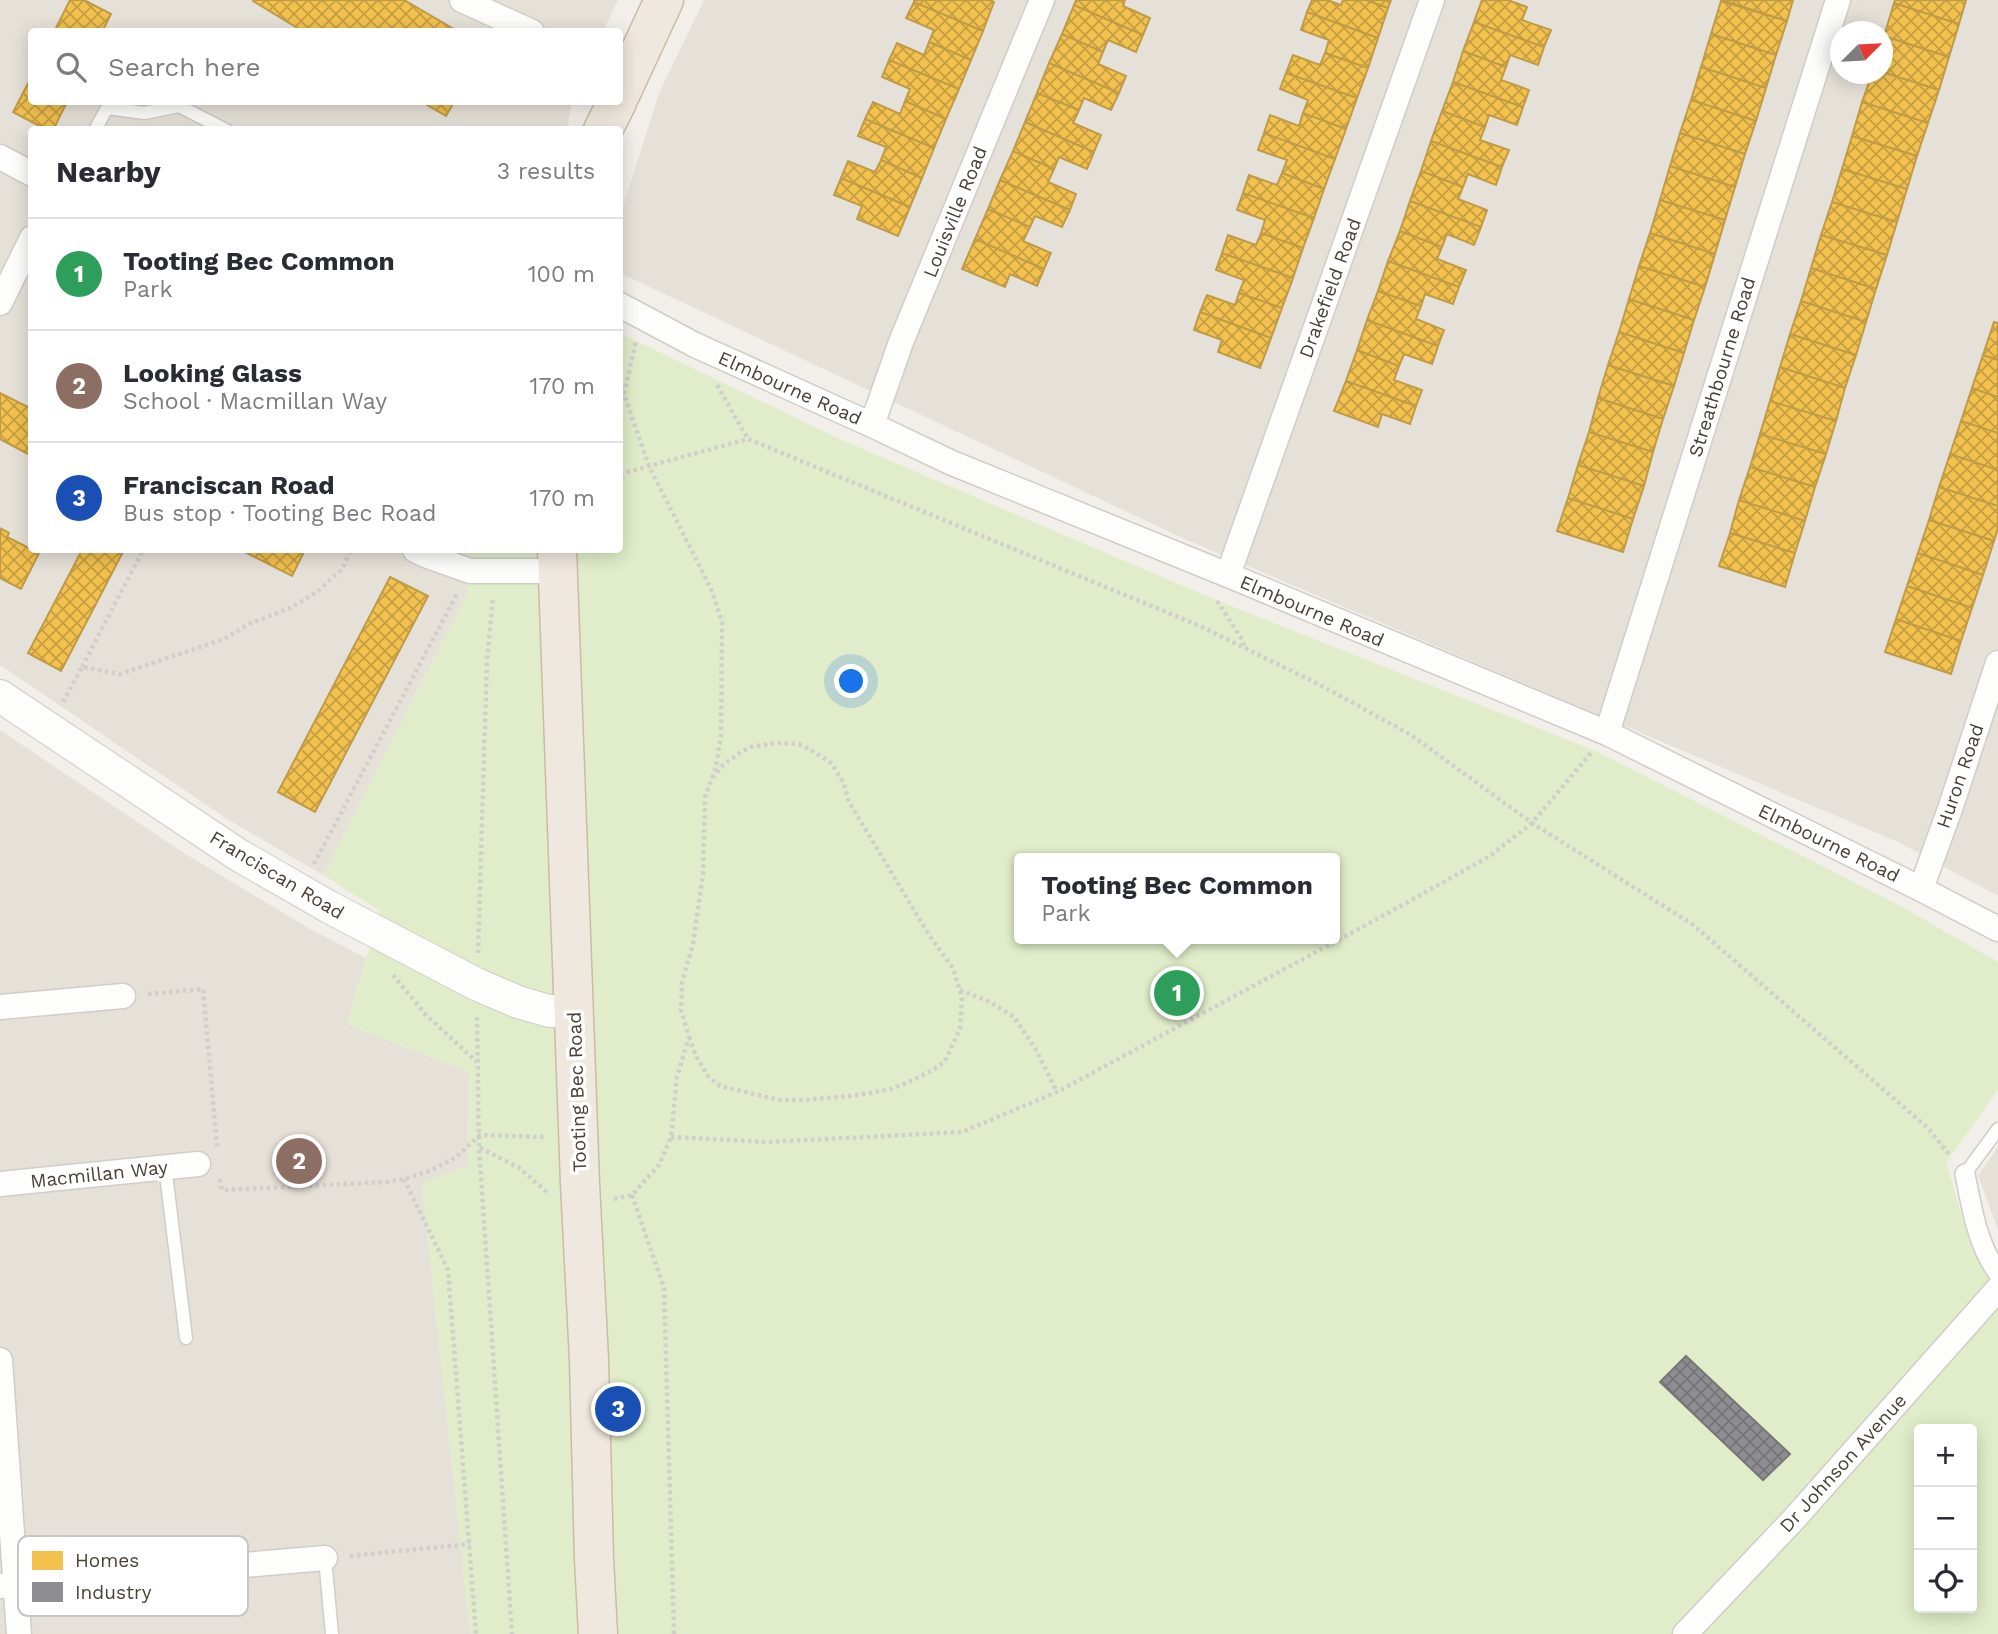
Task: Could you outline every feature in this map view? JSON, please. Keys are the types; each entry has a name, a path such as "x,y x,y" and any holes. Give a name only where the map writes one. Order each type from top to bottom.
{"highway":[{"path":"623,82 664,0"},
{"path":"605,126 613,105"},
{"name":"Tooting Bec Road","path":"558,560 598,1634"}],"street":[{"path":"462,0 523,28"},
{"name":"Louisville Road","path":"872,425 901,342 1042,0"},
{"name":"Drakefield Road","path":"1228,575 1432,0"},
{"name":"Streathbourne Road","path":"1607,733 1838,0"},
{"path":"0,157 28,172"},
{"path":"0,303 28,246"},
{"name":"Elmbourne Road","path":"623,307 695,345 952,463 1607,733 1998,929"},
{"path":"421,553 470,571 558,560"},
{"name":"Huron Road","path":"1921,889 1998,663"},
{"name":"Franciscan Road","path":"0,696 237,854 300,890 476,984 517,1002 549,1011 574,1011"},
{"path":"0,1007 123,996"},
{"name":"Macmillan Way","path":"0,1184 212,1162"},
{"path":"1965,1174 1974,1221 1990,1261 1998,1273"},
{"name":"Dr Johnson Avenue","path":"1685,1634 1794,1519 1998,1289"},
{"path":"0,1360 8,1585 19,1634"},
{"path":"248,1565 325,1559"}],"lane":[{"path":"96,126 107,108 144,113 179,106 218,126"},
{"path":"1965,1174 1998,1129"},
{"path":"165,1166 186,1338"},
{"path":"325,1559 332,1634"}],"path":[{"path":"623,388 643,317"},
{"path":"695,345 748,439"},
{"path":"623,395 649,466 711,589 722,622 721,735 705,797 703,874 693,944 682,982 681,1010 697,1058 708,1076 720,1086 779,1100 859,1095 891,1089 933,1070 944,1061 960,1029 962,998 953,968 929,935 849,802 843,782 832,764 799,744 777,743 751,747 738,754 723,765 711,780"},
{"path":"623,473 748,439 1200,626 1324,687 1411,735 1532,823 1692,924 1929,1129 1965,1174"},
{"path":"48,728 141,553"},
{"path":"82,667 120,674 224,639 249,624 290,608 317,592 342,569 350,553"},
{"path":"300,890 470,571"},
{"path":"477,964 487,659 493,596"},
{"path":"1216,600 1243,641 1244,648"},
{"path":"1340,939 1490,856 1532,823 1607,733"},
{"path":"387,937 388,969 426,1014 478,1063"},
{"path":"671,1138 768,1142 962,1132 1057,1092 1331,944"},
{"path":"123,996 203,989 212,1162 222,1190 387,1182 429,1171 455,1158 480,1135 549,1137"},
{"path":"959,989 990,1002 1014,1017 1035,1048 1057,1092"},
{"path":"477,1016 479,1147 512,1634"},
{"path":"674,1634 664,1288 632,1195 659,1165 671,1138 677,1077 689,1037"},
{"path":"479,1147 518,1167 551,1195"},
{"path":"404,1179 448,1269 476,1634"},
{"path":"325,1559 470,1544"}],"shaded area":[{"path":"0,0 618,0 604,28 28,28 28,105 571,105 568,126 28,126 28,553 468,553 468,593 323,875 227,819 0,665"},
{"path":"704,0 1998,0 1998,896 1900,843 1189,541 623,274 623,207 659,93"},
{"path":"0,730 184,853 310,929 366,958 347,1024 469,1072 468,1166 422,1184 470,1634 0,1634"},
{"path":"1998,1147 1998,1230 1978,1175"}],"green space":[{"path":"623,334 844,441 1216,600 1598,752 1899,905 1998,962 1998,1090 1946,1163 1971,1247 1998,1287 1998,1634 470,1634 422,1184 468,1166 469,1072 347,1024 380,911 323,875 468,593 468,553 623,553"}],"building: Homes":[{"path":"70,0 84,0 111,14 104,28 56,28"},
{"path":"404,0 452,28 297,28 253,1"},
{"path":"914,0 990,0 994,2 983,31"},
{"path":"1076,0 1125,0 1123,6 1150,18 1143,35 1074,5"},
{"path":"1312,0 1327,0 1341,5 1343,0 1366,0 1388,8 1378,38 1307,12"},
{"path":"1366,0 1391,0 1388,8"},
{"path":"1482,0 1508,0 1527,7 1522,20 1551,30 1544,47 1474,22"},
{"path":"1722,0 1793,0 1787,21"},
{"path":"1895,0 1966,0 1959,24 1894,3"},
{"path":"1721,1 1787,21 1776,55 1711,34"},
{"path":"914,2 983,31 971,60 929,42 934,30 906,18"},
{"path":"1894,3 1959,24 1949,57 1893,39 1893,21 1889,21"},
{"path":"1074,5 1143,35 1136,52 1108,40 1103,52 1062,34"},
{"path":"1307,12 1378,38 1368,68 1325,53 1329,40 1301,30"},
{"path":"1474,22 1544,47 1538,65 1510,55 1506,67 1463,51"},
{"path":"1062,34 1103,52 1098,64 1126,76 1119,93 1049,63"},
{"path":"1711,34 1776,55 1766,88 1701,67"},
{"path":"1893,39 1949,57 1939,90 1893,75"},
{"path":"929,42 971,60 959,89 889,60 897,43 924,55"},
{"path":"1463,51 1506,67 1501,80 1529,90 1523,107 1453,82"},
{"path":"1325,53 1368,68 1357,98 1286,73 1293,55 1320,65"},
{"path":"889,60 959,89 946,119 905,101 910,89 882,77"},
{"path":"1049,63 1119,93 1111,110 1084,98 1079,110 1037,93"},
{"path":"1701,67 1766,88 1756,121 1691,100"},
{"path":"1286,73 1357,98 1346,129 1303,113 1308,100 1280,89"},
{"path":"1893,75 1939,90 1928,123 1862,102 1868,84 1893,84"},
{"path":"1453,82 1523,107 1517,125 1489,115 1485,127 1442,111"},
{"path":"28,84 28,105 66,105 55,126 39,126 13,112"},
{"path":"1037,93 1079,110 1073,123 1101,135 1094,152 1025,122"},
{"path":"1691,100 1756,121 1745,154 1680,133"},
{"path":"905,101 946,119 934,148 865,119 873,102 900,114"},
{"path":"1862,102 1928,123 1917,156 1852,136"},
{"path":"427,105 452,105 446,116"},
{"path":"1442,111 1485,127 1480,140 1509,150 1502,167 1431,141"},
{"path":"1303,113 1346,129 1335,159 1264,133 1270,115 1299,126"},
{"path":"865,119 934,148 922,178 881,160 886,147 858,136"},
{"path":"1025,122 1094,152 1087,169 1059,157 1054,169 1013,151"},
{"path":"1264,133 1335,159 1324,189 1282,173 1287,160 1258,150"},
{"path":"1680,133 1745,154 1735,187 1670,166"},
{"path":"1852,136 1917,156 1907,189 1842,169"},
{"path":"1431,141 1502,167 1496,185 1468,174 1463,187 1421,171"},
{"path":"1013,151 1054,169 1048,182 1076,194 1070,210 1000,180"},
{"path":"881,160 922,178 910,207 841,178 848,161 875,172"},
{"path":"1670,166 1735,187 1725,220 1660,200"},
{"path":"1842,169 1907,189 1897,222 1832,202"},
{"path":"1421,171 1463,187 1458,199 1487,210 1481,227 1410,201"},
{"path":"1282,173 1324,189 1314,218 1243,193 1249,175 1277,185"},
{"path":"841,178 910,207 898,236 857,219 862,206 834,195"},
{"path":"1000,180 1070,210 1062,227 1035,216 1030,227 988,209"},
{"path":"1243,193 1314,218 1303,248 1261,233 1265,220 1237,210"},
{"path":"1660,200 1725,220 1715,254 1650,233"},
{"path":"1410,201 1481,227 1474,245 1447,234 1442,247 1400,231"},
{"path":"1832,202 1897,222 1887,255 1821,235"},
{"path":"988,209 1030,227 1023,241 1051,253 1044,269 975,239"},
{"path":"1400,231 1442,247 1437,259 1466,270 1459,287 1388,261"},
{"path":"1261,233 1303,248 1293,278 1222,253 1228,235 1256,245"},
{"path":"1650,233 1715,254 1705,287 1639,266"},
{"path":"1821,235 1887,255 1876,289 1811,268"},
{"path":"975,239 1044,269 1037,286 1010,274 1005,287 962,269"},
{"path":"1222,253 1293,278 1282,308 1239,293 1244,280 1216,270"},
{"path":"1388,261 1459,287 1453,304 1425,294 1421,306 1378,291"},
{"path":"1639,266 1705,287 1694,320 1629,299"},
{"path":"1811,268 1876,289 1866,322 1801,301"},
{"path":"1378,291 1421,306 1416,319 1444,330 1438,346 1367,320"},
{"path":"1239,293 1282,308 1271,338 1200,312 1207,295 1235,305"},
{"path":"1629,299 1694,320 1684,353 1619,332"},
{"path":"1801,301 1866,322 1856,355 1790,334"},
{"path":"1200,312 1271,338 1260,368 1218,352 1222,340 1194,330"},
{"path":"1367,320 1438,346 1432,364 1404,354 1399,366 1357,350"},
{"path":"1994,322 1998,323 1998,360 1983,355"},
{"path":"1619,332 1684,353 1674,386 1608,365"},
{"path":"1790,334 1856,355 1845,388 1780,367"},
{"path":"1357,350 1399,366 1394,380 1422,390 1416,406 1346,381"},
{"path":"1983,355 1998,360 1998,397 1972,388"},
{"path":"1608,365 1674,386 1663,419 1598,398"},
{"path":"1780,367 1845,388 1836,421 1770,401"},
{"path":"1346,381 1416,406 1410,424 1382,414 1378,427 1334,411"},
{"path":"1972,388 1998,397 1998,433 1961,421"},
{"path":"0,393 28,407 28,454 0,439"},
{"path":"1598,398 1663,419 1653,452 1589,432"},
{"path":"1770,401 1836,421 1826,454 1760,434"},
{"path":"1961,421 1998,433 1998,470 1950,454"},
{"path":"1589,432 1653,452 1644,486 1578,465"},
{"path":"1760,434 1826,454 1815,487 1750,467"},
{"path":"1950,454 1998,470 1998,506 1939,487"},
{"path":"1578,465 1644,486 1633,519 1568,498"},
{"path":"1750,467 1815,487 1805,521 1739,500"},
{"path":"1939,487 1998,506 1998,528 1994,541 1929,520"},
{"path":"1568,498 1633,519 1623,552 1557,531"},
{"path":"1739,500 1805,521 1795,553 1730,533"},
{"path":"1929,520 1994,541 1983,575 1918,553"},
{"path":"0,528 9,533 7,537 28,548 28,553 39,553 21,589 0,578"},
{"path":"1730,533 1795,553 1785,587 1719,566"},
{"path":"80,553 122,553 61,671 28,653"},
{"path":"247,553 304,553 292,576"},
{"path":"1918,553 1983,575 1972,608 1907,586"},
{"path":"390,577 428,596 315,812 278,792"},
{"path":"1907,586 1972,608 1961,641 1896,619"},
{"path":"1896,619 1961,641 1951,674 1885,652"}],"building: Industry":[{"path":"1686,1356 1790,1454 1763,1480 1660,1382"}],"place":[{"name":"Tooting Bec Common","path":"1177,993"},
{"name":"Looking Glass","path":"299,1161"},
{"name":"Franciscan Road","path":"618,1409"}]}
